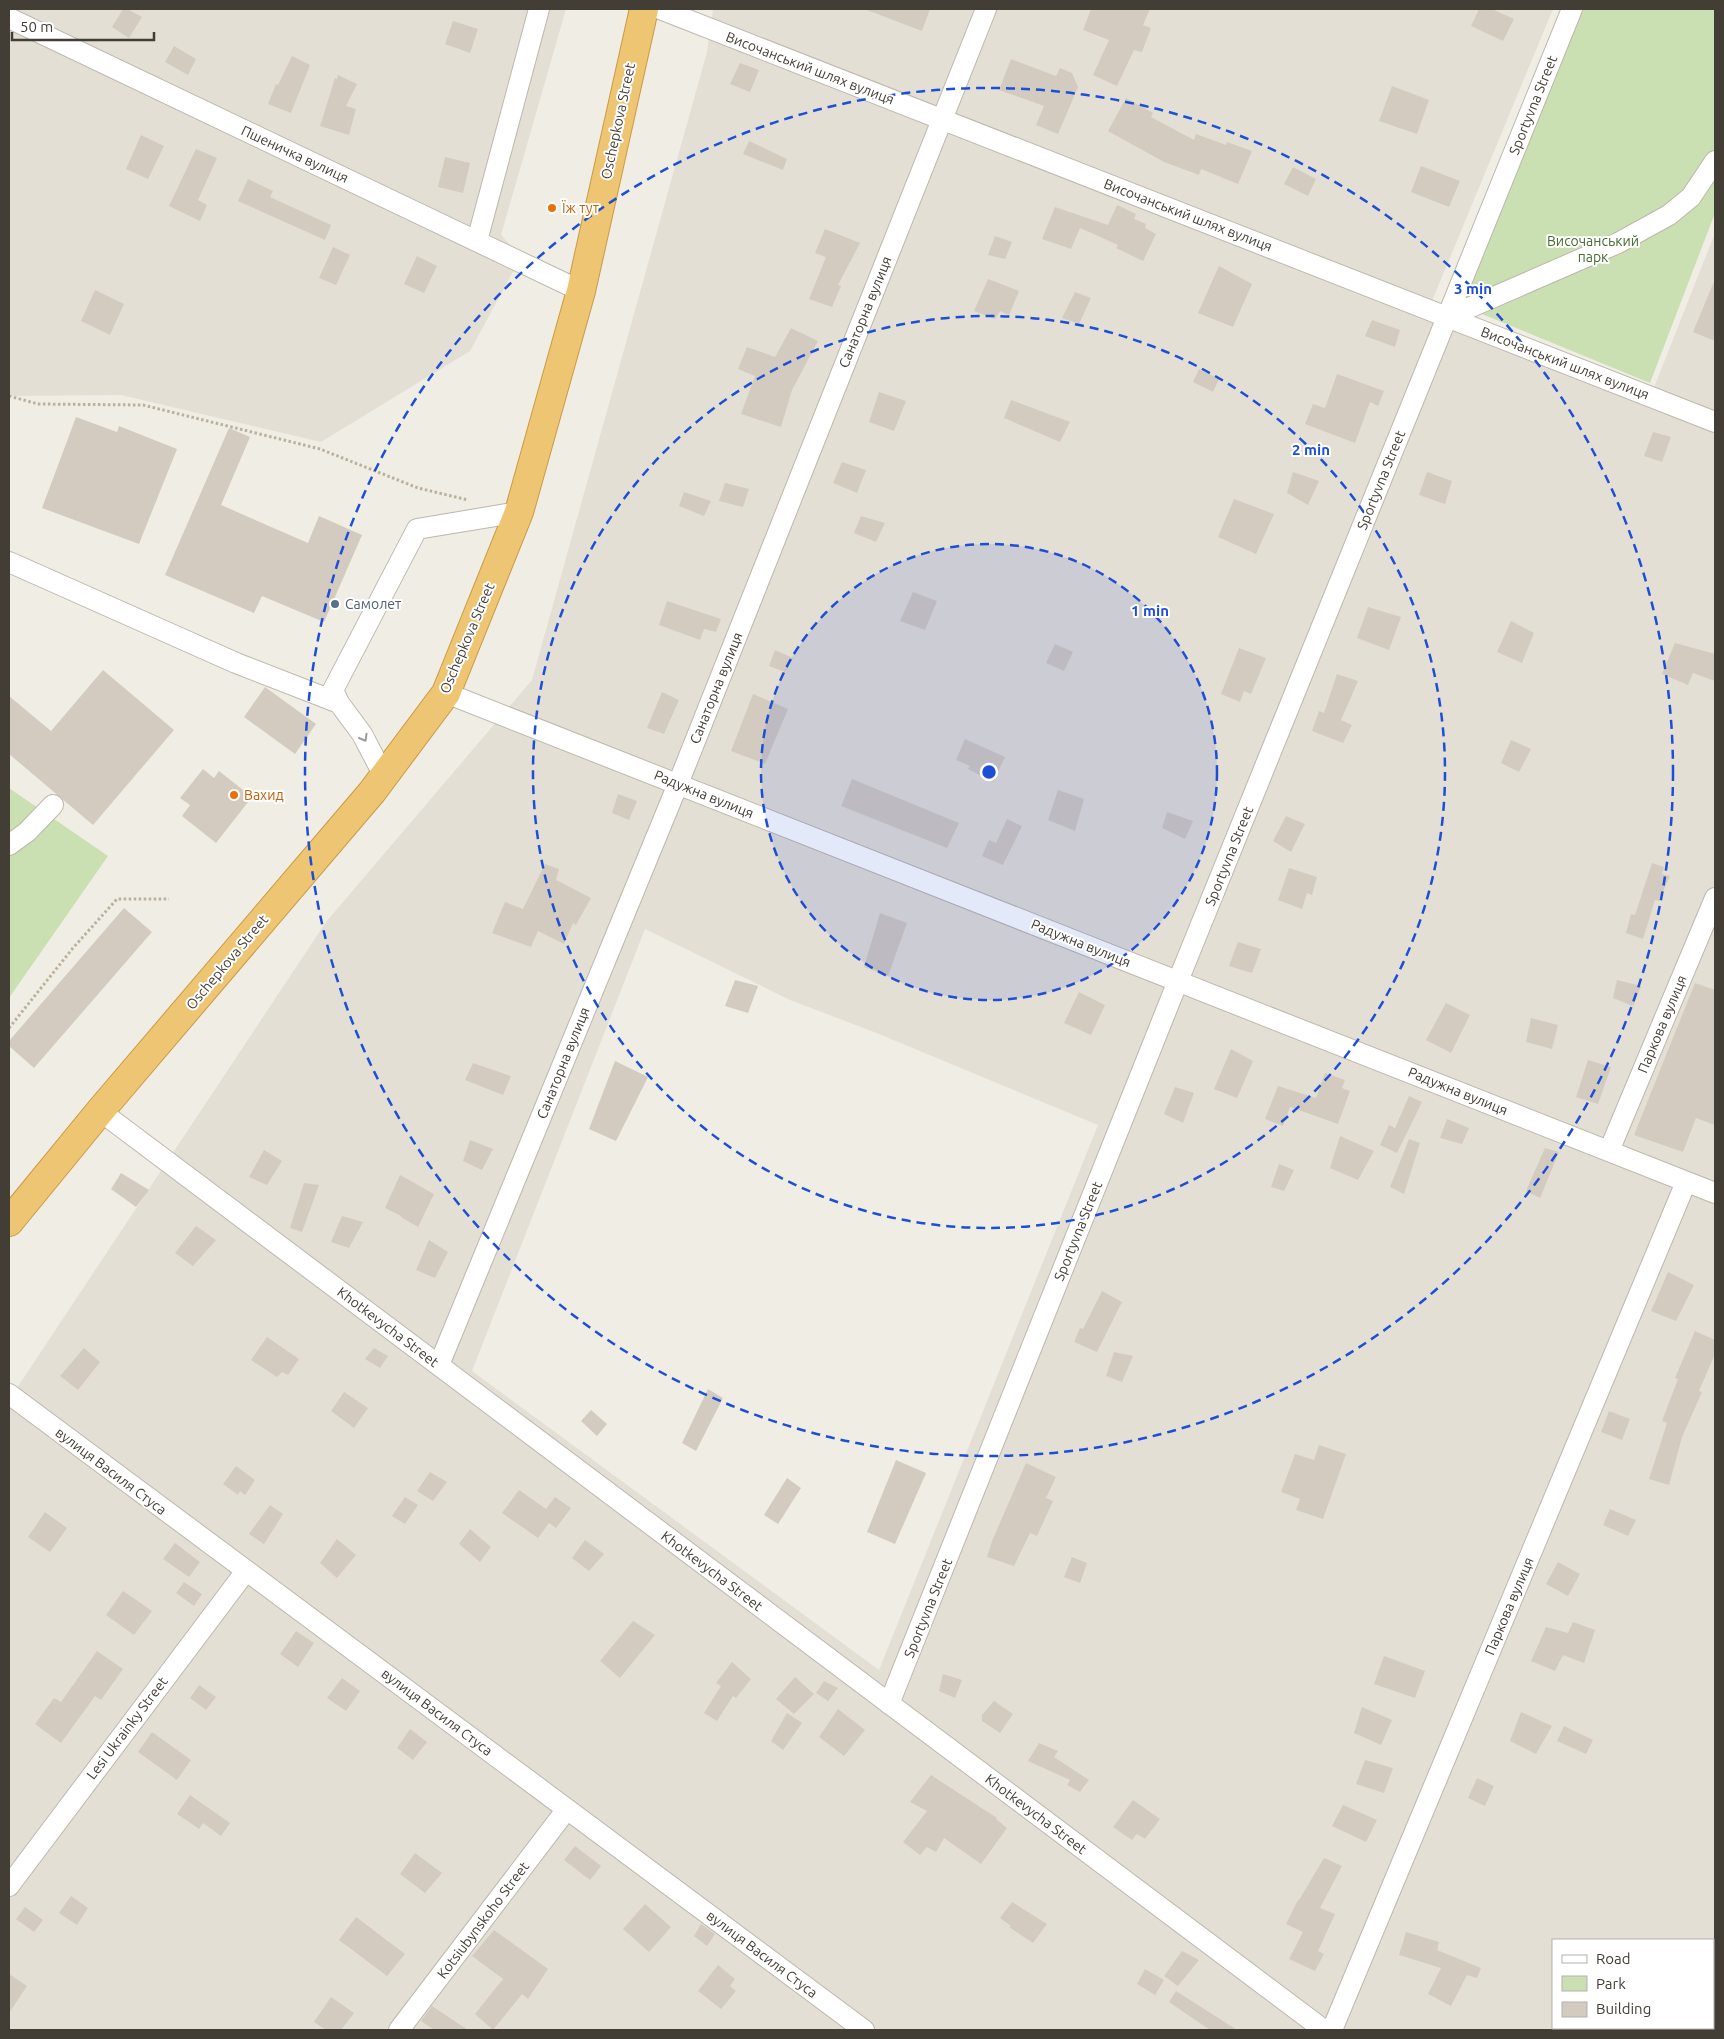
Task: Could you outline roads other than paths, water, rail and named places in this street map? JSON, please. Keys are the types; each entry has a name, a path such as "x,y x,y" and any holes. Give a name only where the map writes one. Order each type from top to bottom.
{"highway":[{"name":"Oschepkova Street","path":"9,1222 100,1111 384,776 446,692 519,512 581,290 644,9"}],"street":[{"path":"477,241 539,9"},
{"name":"Височанський шлях вулиця","path":"660,9 1715,422"},
{"name":"Санаторна вулиця","path":"439,1365 678,784 986,9"},
{"name":"Sportyvna Street","path":"889,1704 1178,981 1572,9"},
{"name":"Пшеничка вулиця","path":"9,18 581,290"},
{"path":"1448,317 1618,243 1669,215 1691,197 1715,161"},
{"path":"384,776 362,734 339,703 333,690 418,529 519,512"},
{"path":"9,562 236,663 339,703"},
{"name":"Радужна вулиця","path":"446,692 1715,1193"},
{"path":"9,845 27,832 53,805"},
{"name":"Паркова вулиця","path":"1609,1151 1715,898"},
{"name":"Khotkevycha Street","path":"100,1111 1324,2030"},
{"name":"Паркова вулиця","path":"1332,2030 1686,1182"},
{"name":"вулиця Василя Стуса","path":"9,1394 864,2030"},
{"name":"Lesi Ukrainky Street","path":"9,1886 246,1571"},
{"name":"Kotsiubynskoho Street","path":"399,2030 567,1809"}],"place":[{"name":"Їж тут","path":"552,208"},
{"name":"Самолет","path":"335,604"},
{"name":"Вахид","path":"234,795"}],"park label":[{"name":"Височанський парк","path":"1593,250"}]}
